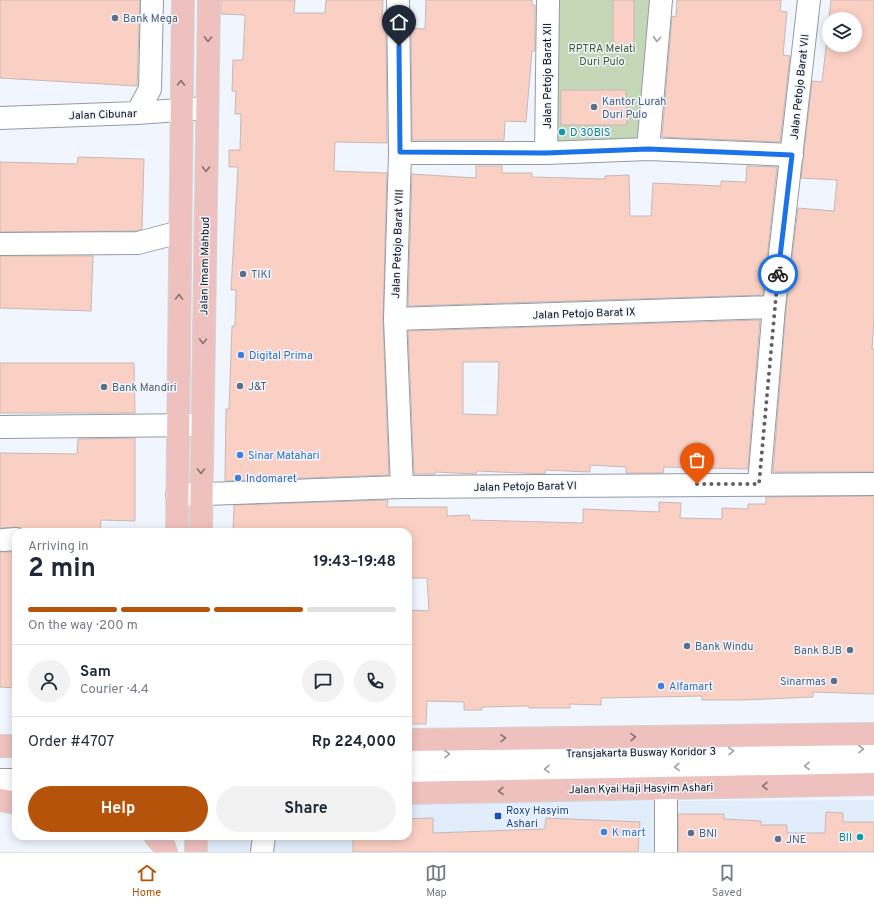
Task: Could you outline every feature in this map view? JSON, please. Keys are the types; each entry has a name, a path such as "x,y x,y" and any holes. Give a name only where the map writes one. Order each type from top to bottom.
{"main road":[{"path":"177,528 183,0"},
{"name":"Jalan Imam Mahbud","path":"201,528 209,0"},
{"path":"412,740 874,734"},
{"path":"0,746 12,746"},
{"name":"Jalan Kyai Haji Hasyim Ashari","path":"412,793 874,784"},
{"path":"0,799 12,798"},
{"path":"0,799 12,802"},
{"path":"159,840 164,846 166,852"},
{"path":"174,840 174,852"},
{"path":"196,840 196,852"}],"street":[{"path":"136,113 150,89 152,0"},
{"name":"Jalan Petojo Barat VIII","path":"398,0 400,152 395,319 402,488"},
{"name":"Jalan Petojo Barat XII","path":"546,153 548,0"},
{"path":"648,149 661,0"},
{"name":"Jalan Petojo Barat VII","path":"759,484 774,307 809,0"},
{"name":"Jalan Cibunar","path":"0,118 136,113 207,108"},
{"path":"400,152 546,153 648,149 792,155"},
{"path":"0,244 138,244 180,232"},
{"name":"Jalan Petojo Barat IX","path":"395,319 774,307"},
{"path":"0,427 202,424"},
{"name":"Jalan Petojo Barat VI","path":"177,495 402,488 874,484"},
{"name":"Transjakarta Busway Koridor 3","path":"412,755 874,749"},
{"path":"0,765 12,765"},
{"name":"Transjakarta Busway Koridor 3","path":"412,771 874,765"},
{"path":"0,780 12,780"},
{"path":"666,788 666,852"},
{"path":"262,852 264,840"}],"shaded area":[{"path":"874,800 874,852 205,852 205,840 412,840 412,802"}],"green space":[{"name":"RPTRA Melati Duri Pulo","path":"548,0 661,0 648,149 546,153"}],"building":[{"path":"0,0 140,0 137,86 0,78"},
{"path":"221,0 295,0 294,13 325,13 326,0 383,0 382,20 386,20 387,143 335,142 334,171 387,173 383,320 389,475 225,481 226,409 229,409 232,326 235,326 236,290 231,290 238,167 229,167 229,150 240,150 241,114 235,114 236,91 232,91 233,60 243,60 245,15 221,14"},
{"path":"426,0 532,0 532,5 535,5 535,51 532,51 526,122 505,121 504,140 412,140 411,28 425,29"},
{"path":"613,0 634,0 634,49 613,49"},
{"path":"677,0 781,0 780,11 787,12 783,55 790,56 780,142 662,137 672,16 676,17"},
{"path":"831,0 874,0 874,318 872,349 874,349 874,472 773,472 786,308 798,208 834,211 837,180 801,178 812,81 822,82 825,52 862,52 862,12 830,12"},
{"name":"Kantor Lurah Duri Pulo","path":"561,90 626,90 627,125 561,125"},
{"path":"78,157 144,159 142,229 136,231 0,232 0,162 77,164"},
{"path":"476,166 502,166 502,173 532,173 532,177 605,179 605,176 629,175 630,216 651,216 653,183 721,186 721,181 746,182 747,166 777,167 763,295 408,306 412,174 476,178"},
{"path":"0,256 93,256 91,311 0,308"},
{"path":"760,320 748,469 664,467 663,473 626,473 626,467 590,465 590,472 545,470 545,474 477,471 476,474 435,472 435,474 414,474 408,331","holes":["463,362 499,362 497,415 463,414"]},
{"path":"0,363 134,363 135,413 0,413"},
{"path":"135,438 135,521 101,520 100,528 0,528 0,453 77,454 78,439"},
{"path":"874,496 874,694 813,692 813,697 745,700 702,700 702,696 601,698 601,705 570,704 570,708 529,708 529,706 482,707 482,710 464,710 464,702 427,701 426,724 412,724 412,610 429,611 427,578 412,578 412,528 233,528 234,505 388,500 387,507 447,507 447,516 469,515 470,520 583,523 583,509 659,512 659,502 681,503 680,518 722,519 722,508 748,509 748,504 766,504 766,497"},
{"path":"0,552 12,552 12,688 0,687"},
{"path":"826,812 843,813 843,822 874,822 874,852 678,852 678,814 724,814 724,819 761,821 761,825 787,825 787,833 825,833"},
{"path":"433,818 433,833 545,829 546,818 640,822 638,852 353,852 353,840 412,840 412,819"}],"way so far":[{"path":"697,484 759,484 778,274"}],"place":[{"name":"Bank Mega","path":"115,18"},
{"name":"Kantor Lurah Duri Pulo","path":"594,107"},
{"name":"D 30BIS","path":"562,132"},
{"name":"TIKI","path":"243,274"},
{"name":"Digital Prima","path":"241,355"},
{"name":"J&T","path":"240,386"},
{"name":"Bank Mandiri","path":"104,387"},
{"name":"Sinar Matahari","path":"240,455"},
{"name":"Indomaret","path":"238,478"},
{"name":"Bank Windu","path":"687,646"},
{"name":"Bank BJB","path":"850,650"},
{"name":"Sinarmas","path":"834,681"},
{"name":"Alfamart","path":"661,686"},
{"name":"Roxy Hasyim Ashari","path":"498,816"},
{"name":"K mart","path":"604,832"},
{"name":"BNI","path":"691,833"},
{"name":"BII","path":"860,837"},
{"name":"JNE","path":"778,839"}],"route":[{"path":"399,46 400,152 546,153 648,149 792,155 778,274"}]}
